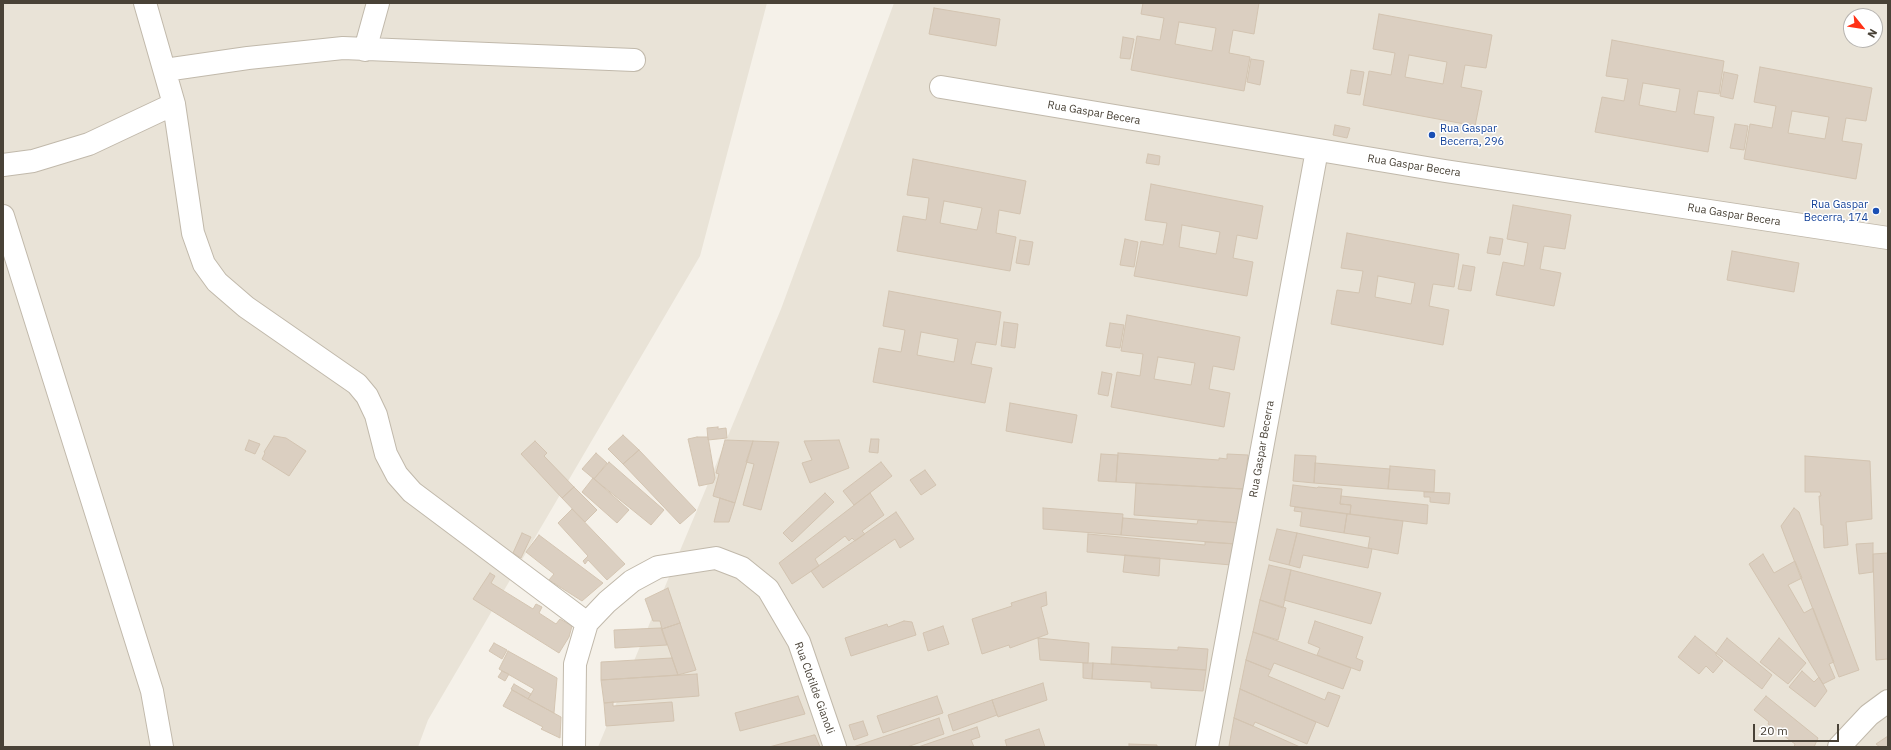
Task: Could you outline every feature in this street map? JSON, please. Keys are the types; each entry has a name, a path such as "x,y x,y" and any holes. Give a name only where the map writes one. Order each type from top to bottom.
{"street":[{"path":"145,3 174,104 193,233 204,264 217,282 246,307 357,384 367,396 376,415 386,454 397,475 412,492 588,623"},
{"path":"365,50 378,3"},
{"path":"164,70 256,57 343,48 634,60"},
{"name":"Rua Gaspar Becera","path":"941,87 1445,171 1888,238"},
{"path":"3,165 33,161 89,144 174,104"},
{"name":"Rua Gaspar Becerra","path":"1207,747 1317,150"},
{"path":"4,221 152,691 162,747"},
{"name":"Rua Clotilde Gianoli","path":"574,747 575,664 588,623 607,602 632,581 658,567 716,558 742,568 768,589 799,642 835,747"},
{"path":"1839,747 1869,715 1888,702"}],"shaded area":[{"path":"3,3 767,3 700,256 428,720 418,747 3,747"},
{"path":"894,3 1888,3 1888,747 598,747 781,309"}],"building":[{"path":"1143,3 1259,3 1254,34 1233,30 1229,53 1250,57 1244,91 1131,70 1137,36 1160,40 1164,18 1141,14","holes":["1179,22 1216,28 1212,51 1175,44"]},
{"path":"934,8 1000,19 996,46 929,34"},
{"path":"1379,14 1492,35 1486,68 1465,65 1461,87 1482,91 1475,126 1363,105 1369,71 1391,75 1395,53 1373,49","holes":["1409,55 1447,62 1443,84 1405,77"]},
{"path":"1123,37 1134,39 1130,59 1120,58"},
{"path":"1612,40 1724,61 1719,94 1698,91 1694,114 1714,117 1708,152 1595,132 1602,97 1624,101 1628,79 1606,76","holes":["1643,83 1680,89 1676,112 1639,105"]},
{"path":"1251,59 1264,61 1260,85 1247,82"},
{"path":"1760,67 1872,88 1866,121 1846,118 1842,141 1862,144 1856,179 1744,159 1750,124 1772,128 1776,106 1754,102","holes":["1792,111 1829,117 1825,139 1788,133"]},
{"path":"1351,70 1364,72 1360,95 1347,93"},
{"path":"1724,72 1738,75 1733,99 1720,96"},
{"path":"1735,124 1748,126 1744,150 1730,148"},
{"path":"1335,125 1350,128 1347,138 1333,135"},
{"path":"1148,154 1160,156 1159,165 1146,163"},
{"path":"913,159 1026,181 1020,214 999,210 996,233 1016,237 1010,271 897,251 903,216 926,220 929,198 907,195","holes":["944,201 982,208 977,230 940,223"]},
{"path":"1151,184 1263,206 1257,239 1237,235 1233,258 1253,262 1247,296 1134,276 1141,241 1163,245 1167,223 1145,220","holes":["1182,225 1220,232 1216,254 1179,247"]},
{"path":"1513,205 1571,215 1565,249 1544,246 1540,269 1561,273 1554,306 1496,295 1503,262 1524,266 1528,243 1507,239"},
{"path":"1347,233 1459,254 1454,287 1433,284 1429,306 1449,310 1443,345 1331,324 1337,290 1359,293 1363,271 1341,268","holes":["1378,276 1415,283 1411,304 1375,297"]},
{"path":"1490,237 1503,239 1500,255 1487,253"},
{"path":"1125,239 1138,242 1134,267 1120,265"},
{"path":"1020,240 1033,242 1029,265 1016,263"},
{"path":"1732,251 1799,263 1794,292 1727,280"},
{"path":"1463,265 1475,267 1471,291 1458,289"},
{"path":"889,291 1001,312 996,345 976,342 971,364 992,368 985,403 873,382 879,348 901,352 905,330 883,326","holes":["921,332 958,339 954,362 917,355"]},
{"path":"1127,315 1240,337 1234,370 1213,366 1209,389 1230,393 1224,427 1111,407 1117,372 1140,376 1143,354 1121,351","holes":["1158,357 1195,363 1191,385 1154,379"]},
{"path":"1004,322 1018,324 1015,348 1001,346"},
{"path":"1110,323 1124,325 1120,348 1106,346"},
{"path":"1102,372 1112,374 1108,396 1098,394"},
{"path":"1010,403 1077,415 1072,443 1006,431"},
{"path":"718,427 718,429 726,428 727,438 708,440 707,428"},
{"path":"623,435 639,450 623,464 608,449"},
{"path":"274,436 286,438 306,451 289,476 262,459 265,453 264,452"},
{"path":"708,437 715,478 713,483 699,486 688,439"},
{"path":"871,439 879,439 878,453 869,452"},
{"path":"249,440 260,444 255,454 245,450"},
{"path":"725,440 753,441 735,503 713,496 719,474 716,473"},
{"path":"839,440 849,468 810,483 802,463 812,460 804,441"},
{"path":"535,441 547,453 544,456 574,487 562,498 521,454"},
{"path":"753,441 779,442 761,510 743,505 754,464 746,462"},
{"path":"639,450 696,510 680,524 623,464"},
{"path":"596,453 607,463 594,479 582,469"},
{"path":"1118,453 1219,460 1219,458 1227,459 1227,454 1248,455 1244,489 1116,482"},
{"path":"1101,454 1118,455 1116,482 1098,481"},
{"path":"1295,455 1316,456 1314,483 1293,481"},
{"path":"1805,456 1870,461 1872,519 1846,522 1848,545 1824,548 1823,525 1821,525 1819,496 1821,496 1820,492 1805,492"},
{"path":"609,462 664,510 651,525 594,479"},
{"path":"881,462 892,476 854,505 843,491"},
{"path":"1315,463 1390,469 1388,489 1314,483"},
{"path":"1390,466 1435,470 1434,492 1388,489"},
{"path":"925,470 936,485 921,495 910,480"},
{"path":"593,478 629,510 617,523 582,492"},
{"path":"1136,483 1244,489 1240,523 1134,515"},
{"path":"1293,485 1342,489 1340,504 1351,505 1350,514 1290,506"},
{"path":"574,487 597,510 585,522 562,498"},
{"path":"1424,492 1450,493 1449,504 1430,502 1430,497 1424,497"},
{"path":"825,493 834,502 792,542 783,533"},
{"path":"870,493 884,515 862,531 865,534 855,541 852,538 849,541 845,536 815,559 819,566 792,584 779,563"},
{"path":"1341,496 1428,505 1427,524 1350,514 1351,505 1340,504"},
{"path":"720,498 735,503 729,522 714,522"},
{"path":"1295,507 1347,514 1344,533 1300,526 1302,512 1294,511"},
{"path":"1043,508 1123,514 1121,535 1043,529"},
{"path":"1794,508 1799,512 1859,670 1839,677 1781,526"},
{"path":"572,509 625,564 607,580 588,560 585,564 583,561 588,556 558,523"},
{"path":"896,512 914,539 900,548 895,539 823,588 811,571"},
{"path":"1347,514 1403,521 1398,554 1368,548 1370,537 1344,533"},
{"path":"1123,518 1197,524 1198,520 1240,523 1236,544 1121,535"},
{"path":"1277,529 1297,533 1289,565 1269,560"},
{"path":"522,533 531,537 521,558 513,553"},
{"path":"1297,533 1372,549 1368,568 1303,555 1300,568 1289,565"},
{"path":"1088,534 1205,545 1205,542 1236,544 1231,565 1087,552"},
{"path":"539,535 603,583 582,601 549,580 554,574 526,552"},
{"path":"1873,543 1873,572 1859,574 1856,544"},
{"path":"1888,553 1888,659 1876,660 1873,554"},
{"path":"1763,554 1774,573 1795,561 1802,578 1788,585 1804,613 1813,608 1834,662 1829,664 1835,678 1823,684 1749,564"},
{"path":"1125,555 1160,558 1159,576 1123,572"},
{"path":"1269,565 1291,570 1283,608 1260,600"},
{"path":"1291,570 1381,593 1371,624 1284,600"},
{"path":"490,573 495,576 491,583 533,609 536,604 542,607 539,613 556,624 560,619 572,626 569,637 559,653 473,599"},
{"path":"668,588 680,623 662,629 660,621 653,621 645,599"},
{"path":"1046,592 1047,605 1041,607 1048,634 1010,648 1009,645 982,654 972,619 1012,606 1011,603"},
{"path":"1260,600 1286,608 1278,640 1253,632"},
{"path":"904,621 912,622 916,635 851,656 845,638 887,624 888,627"},
{"path":"1315,621 1363,637 1356,658 1363,661 1360,671 1317,655 1320,648 1308,643"},
{"path":"680,623 696,670 678,675 662,629"},
{"path":"943,626 949,644 928,651 923,633"},
{"path":"661,628 667,645 615,648 614,630"},
{"path":"1253,632 1351,668 1343,689 1274,663 1271,670 1246,660"},
{"path":"1695,636 1716,653 1716,655 1723,661 1713,673 1706,666 1699,674 1678,657"},
{"path":"1038,638 1089,643 1088,663 1040,660"},
{"path":"1727,638 1772,675 1762,689 1716,653"},
{"path":"1779,638 1806,663 1788,684 1760,662"},
{"path":"494,643 507,650 502,659 489,651"},
{"path":"1112,647 1178,650 1178,647 1208,649 1206,670 1111,664"},
{"path":"508,651 557,678 554,713 528,699 534,689 499,669"},
{"path":"672,658 678,675 601,680 601,662"},
{"path":"1246,660 1271,670 1268,676 1325,700 1328,692 1340,696 1328,727 1240,689"},
{"path":"1083,663 1093,663 1092,679 1083,678"},
{"path":"1093,663 1206,670 1203,691 1151,688 1151,682 1092,679"},
{"path":"502,671 509,674 505,681 498,677"},
{"path":"1802,671 1814,682 1819,677 1827,691 1815,707 1789,687"},
{"path":"697,674 699,696 604,703 601,680"},
{"path":"1043,683 1047,700 998,717 992,700"},
{"path":"514,684 531,694 528,699 511,689"},
{"path":"1240,689 1316,722 1307,744 1255,722 1253,726 1234,718"},
{"path":"512,690 561,717 560,738 541,729 543,727 503,706"},
{"path":"798,696 805,714 740,731 735,713"},
{"path":"937,696 943,713 883,733 877,716"},
{"path":"1766,696 1818,738 1814,747 1794,747 1795,744 1768,724 1769,722 1754,710"},
{"path":"992,700 997,715 953,731 948,715"},
{"path":"613,702 613,706 672,702 674,721 606,726 604,703"},
{"path":"939,718 944,734 907,747 853,747"},
{"path":"1234,718 1253,726 1300,747 1229,746"},
{"path":"863,721 868,735 854,740 849,725"},
{"path":"977,727 980,737 971,740 974,747 918,747"},
{"path":"1039,729 1045,747 1007,747 1005,740"},
{"path":"815,735 820,747 769,747"},
{"path":"1888,736 1888,747 1880,747 1876,744"},
{"path":"1129,744 1157,745 1157,747 1129,747"}],"place":[{"name":"Rua Gaspar Becerra, 296","path":"1432,135"},
{"name":"Rua Gaspar Becerra, 174","path":"1876,211"}]}
